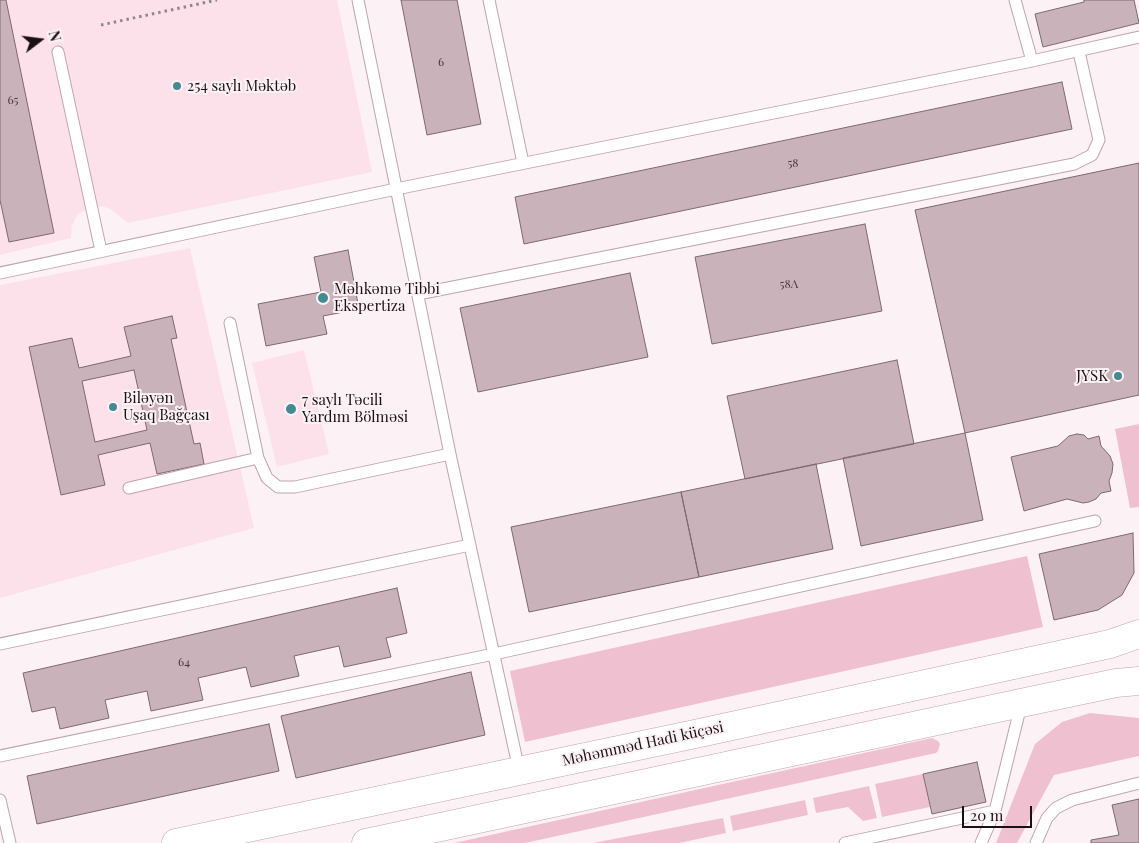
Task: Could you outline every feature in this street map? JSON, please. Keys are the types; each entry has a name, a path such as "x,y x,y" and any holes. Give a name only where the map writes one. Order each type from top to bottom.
{"street":[{"name":"Məhəmməd Hadi küçəsi","path":"176,843 695,734 1110,644 1139,634"},
{"path":"366,843 1116,683 1139,681"},
{"path":"1077,692 1139,701"},
{"path":"695,734 703,771"}],"lane":[{"path":"358,0 450,454 519,770"},
{"path":"490,0 523,163"},
{"path":"1015,0 1032,62"},
{"path":"0,273 523,163 1032,62 1139,37"},
{"path":"58,52 101,251"},
{"path":"418,294 1074,164 1092,155 1099,140 1079,52"},
{"path":"230,323 258,458 267,478 278,487 295,488 450,454"},
{"path":"129,488 258,458"},
{"path":"0,756 494,654 1095,520"},
{"path":"0,644 470,545"},
{"path":"981,843 994,811 1021,703"},
{"path":"1036,843 1047,818 1056,808 1072,800 1139,783"},
{"path":"0,800 10,843"},
{"path":"844,843 994,811"}],"path":[{"path":"101,25 217,0"}],"shaded area":[{"name":"254 saylı Məktəb","path":"0,0 337,0 372,172 128,223 110,209 102,206 92,208 79,213 72,225 71,238 0,255"},
{"name":"Biləyən Uşaq Bağçası","path":"190,248 254,528 0,598 0,285"},
{"name":"7 saylı Təcili Yardım Bölməsi","path":"304,350 329,454 277,467 252,363"},
{"path":"1139,424 1139,507 1130,508 1115,429"},
{"path":"1027,556 1043,627 525,742 510,671"},
{"path":"1090,713 1139,718 1139,756 1054,775 1017,843 996,843 1035,744 1062,722"},
{"path":"932,738 940,744 936,753 525,843 454,843"},
{"path":"923,774 930,807 882,817 875,784"},
{"path":"869,786 877,818 863,821 848,807 816,813 813,798"},
{"path":"805,800 808,815 733,831 730,816"},
{"path":"723,818 726,833 679,843 593,843"}],"building":[{"path":"0,0 6,0 54,233 9,242 0,200"},
{"path":"401,0 457,0 481,124 427,135"},
{"path":"1084,0 1134,0 1139,23 1043,47 1035,14 1084,2"},
{"path":"1062,82 1072,129 524,244 515,197"},
{"path":"1139,163 1139,395 965,433 915,210"},
{"path":"865,224 882,311 712,344 695,257"},
{"name":"Məhkəmə Tibbi Ekspertiza","path":"348,250 359,309 323,316 327,334 266,346 258,304 321,292 314,257"},
{"path":"630,273 648,357 478,392 460,308"},
{"path":"172,316 177,338 171,339 194,444 200,443 204,464 157,474 150,443 98,455 105,485 61,495 29,347 72,338 79,368 131,356 124,327","holes":["134,370 147,430 95,442 82,381"]},
{"path":"897,360 914,444 745,479 727,396"},
{"path":"965,433 983,520 861,546 843,458"},
{"path":"1084,435 1088,439 1099,436 1101,446 1110,456 1113,464 1109,481 1111,491 1101,493 1096,499 1089,502 1083,503 1067,499 1024,511 1011,457 1058,446 1069,436"},
{"path":"816,464 833,549 699,577 681,492"},
{"path":"681,492 699,577 529,612 511,527"},
{"path":"1133,533 1134,573 1122,595 1098,610 1054,620 1039,554"},
{"path":"397,588 407,633 386,638 391,657 344,667 339,646 294,656 299,676 251,687 246,667 198,678 203,700 151,711 147,691 105,700 109,718 60,729 55,707 32,712 23,673"},
{"path":"471,672 485,735 296,778 281,716"},
{"path":"269,724 279,771 37,824 27,776"},
{"path":"977,762 986,802 932,814 923,774"},
{"path":"1139,799 1139,843 1091,843 1091,840 1119,835 1112,805"}],"place":[{"name":"254 saylı Məktəb","path":"177,86"},
{"name":"Məhkəmə Tibbi Ekspertiza","path":"323,298"},
{"name":"JYSK","path":"1118,376"},
{"name":"Biləyən Uşaq Bağçası","path":"113,407"},
{"name":"7 saylı Təcili Yardım Bölməsi","path":"291,409"}]}
